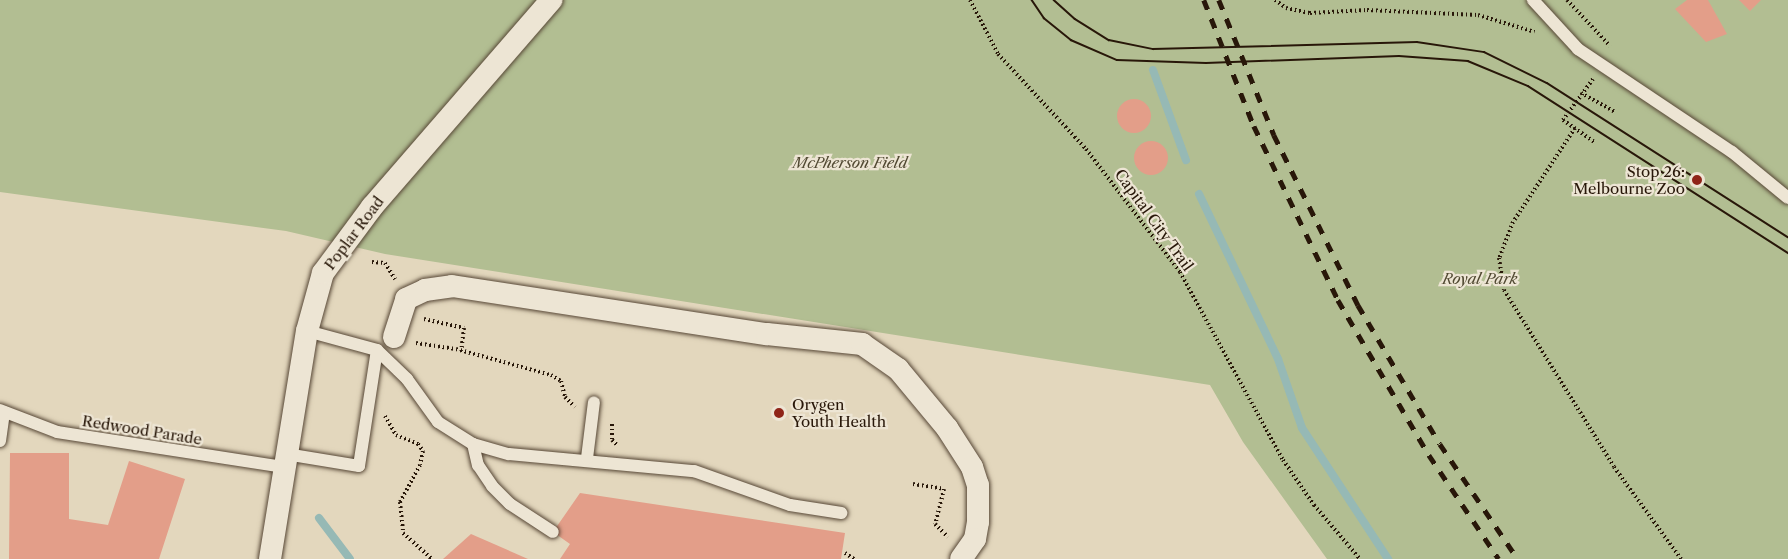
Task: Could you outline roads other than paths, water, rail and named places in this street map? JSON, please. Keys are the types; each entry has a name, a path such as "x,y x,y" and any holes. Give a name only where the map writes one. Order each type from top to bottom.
{"street":[{"name":"Poplar Road","path":"270,559 307,331 323,273 372,207 551,0"},
{"path":"385,344 406,299 425,290 452,286 767,334 862,344 898,369 947,428 972,467 980,502 975,539 963,556"}],"lane":[{"path":"1533,0 1578,49 1732,152 1788,198"},
{"path":"307,331 385,344 438,422 472,444 509,454 587,458 694,471 789,506 841,513"},
{"name":"Redwood Parade","path":"2,411 57,432 285,461 359,466 385,344"},
{"path":"587,458 592,408"},
{"path":"0,441 2,411"},
{"path":"472,444 478,465 492,486 510,504 553,532"}],"waterway":[{"path":"1153,70 1186,160"},
{"path":"1199,194 1278,359 1302,428 1388,559"},
{"path":"319,518 350,559"}],"tram line":[{"path":"1032,0 1044,18 1071,40 1117,60 1206,63 1399,56 1468,61 1528,86 1788,253"},
{"path":"1054,0 1075,19 1109,40 1153,49 1417,42 1484,52 1547,83 1788,237"}],"railway":[{"path":"1204,0 1254,126 1338,300 1429,455 1499,559"},
{"path":"1219,0 1274,135 1358,305 1440,444 1518,559"}],"place":[{"name":"Stop 26: Melbourne Zoo","path":"1697,180"},
{"name":"Orygen Youth Health","path":"779,413"}],"park label":[{"name":"McPherson Field","path":"850,163"},
{"name":"Royal Park","path":"1480,279"}]}
